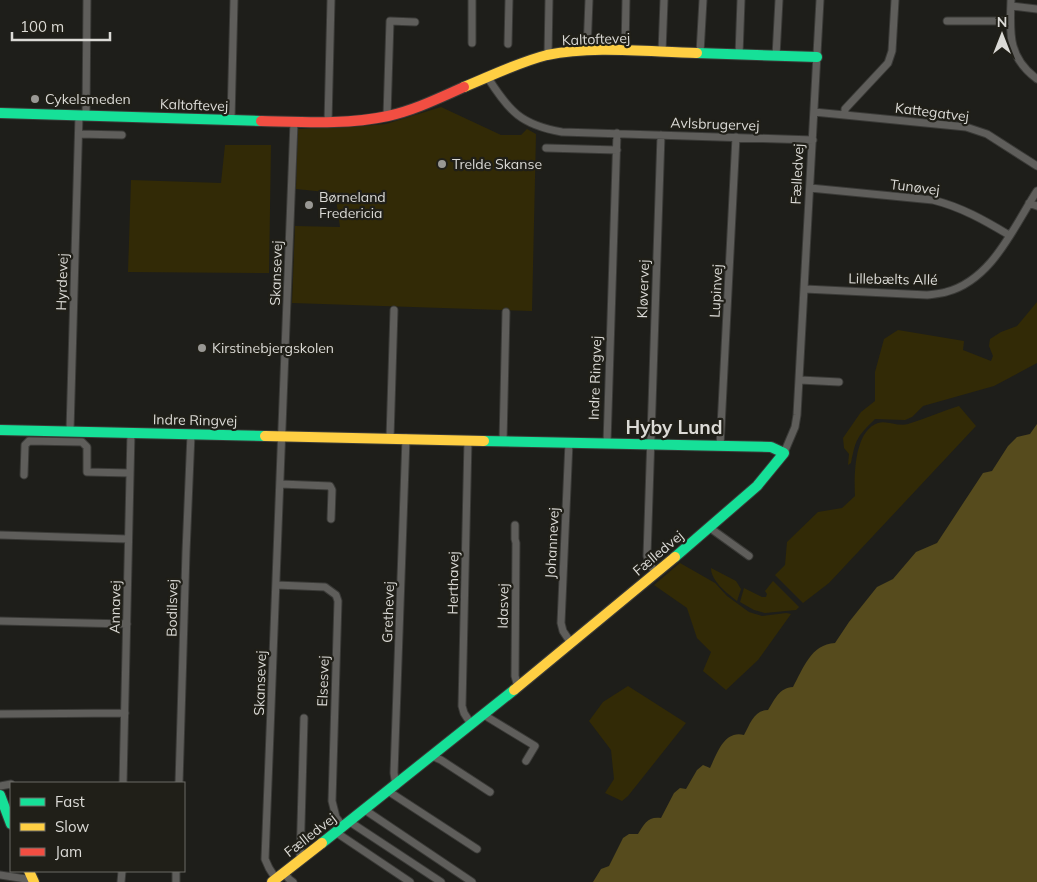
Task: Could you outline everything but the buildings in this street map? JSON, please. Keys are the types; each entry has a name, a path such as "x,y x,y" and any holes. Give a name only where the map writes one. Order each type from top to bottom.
{"street":[{"name":"Hyrdevej","path":"70,431 79,134 83,115 87,0"},
{"path":"231,120 234,0"},
{"path":"328,123 331,0"},
{"path":"472,0 472,43"},
{"path":"508,44 509,0"},
{"path":"548,55 549,0"},
{"path":"587,50 589,0"},
{"path":"625,51 626,0"},
{"path":"662,52 664,0"},
{"path":"700,53 703,0"},
{"path":"738,55 741,0"},
{"path":"776,56 778,0"},
{"name":"Fælledvej","path":"278,878 518,688 710,528 761,483 773,470 784,453 796,421 800,380 820,0"},
{"path":"845,115 845,109 888,63 892,51 895,0"},
{"path":"1037,9 1011,3 1010,21 1011,40 1015,52 1037,79"},
{"path":"387,116 390,21 415,22"},
{"path":"947,21 1010,21"},
{"name":"Kaltoftevej","path":"0,112 328,123 387,116 413,109 527,61 548,55 587,50 817,57"},
{"name":"Avlsbrugervej","path":"488,78 508,107 518,116 538,127 562,132 813,140"},
{"name":"Kattegatvej","path":"814,112 966,127 987,134 1037,166"},
{"name":"Skansevej","path":"293,882 289,879 278,878 269,868 265,859 294,122"},
{"path":"546,148 616,150 617,133"},
{"path":"79,134 122,136"},
{"name":"Kløvervej","path":"656,573 649,563 647,556 661,135"},
{"name":"Lupinvej","path":"720,446 736,137"},
{"name":"Indre Ringvej","path":"607,443 616,150"},
{"name":"Tunøvej","path":"810,188 933,200 970,212 1009,235"},
{"name":"Lillebælts Allé","path":"805,289 927,294 946,292 962,286 988,266 1037,191"},
{"path":"1029,203 1037,206"},
{"path":"390,438 394,310"},
{"path":"503,441 506,312"},
{"path":"800,380 839,382"},
{"name":"Indre Ringvej","path":"0,430 771,447 784,453"},
{"name":"Annavej","path":"123,782 131,432"},
{"name":"Bodilsvej","path":"179,782 191,434"},
{"name":"Grethevej","path":"392,788 406,438"},
{"name":"Herthavej","path":"468,440 462,706 471,724"},
{"path":"24,476 25,445 29,441 82,442 87,447 87,472 130,473"},
{"name":"Johannevej","path":"569,442 561,623 563,631 571,643"},
{"path":"280,484 330,486 332,490 331,519"},
{"name":"Idasvej","path":"515,525 515,676 518,688"},
{"path":"710,528 749,556"},
{"path":"0,536 128,538"},
{"name":"Elsesvej","path":"276,585 325,587 336,595 338,601 332,801 336,817 343,827"},
{"path":"0,621 127,624"},
{"path":"0,714 125,713"},
{"path":"484,715 535,746 526,761"},
{"path":"300,861 304,718"},
{"path":"432,756 490,792"},
{"path":"392,788 477,849"},
{"path":"0,795 10,821"},
{"path":"365,810 472,882"},
{"path":"343,827 410,882"},
{"path":"343,827 440,882"},
{"path":"0,875 26,879 31,877"}],"shaded area":[{"path":"441,107 501,135 521,135 527,129 536,134 532,311 292,303 295,226 340,227 335,193 296,189 298,129 386,124"},
{"path":"225,145 271,145 269,273 128,272 131,180 221,183"},
{"path":"1037,302 1037,363 994,386 923,406 912,417 905,420 875,419 858,438 851,463 848,465 849,454 844,448 843,438 861,412 875,401 875,372 884,339 898,330 964,341 963,350 991,361 993,356 989,346 990,339 1001,332 1017,326"},
{"path":"959,406 976,426 829,583 803,603 775,575 785,565 787,542 818,512 842,508 855,496 857,455 864,435 878,423 908,424"},
{"path":"1037,424 1037,882 593,882 601,869 609,866 623,838 629,834 638,834 644,824 653,818 661,818 674,793 680,788 686,789 697,770 703,765 710,768 726,740 737,734 744,735 759,712 768,710 775,698 784,689 793,687 804,665 814,653 827,644 835,643 877,587 893,579 916,552 937,543 983,473 992,471 1008,446 1017,437 1030,434"},
{"path":"680,563 715,583 727,596 749,612 762,616 791,614 758,660 726,690 703,671 711,652 697,638 687,608 654,585"},
{"path":"711,568 736,581 741,589 737,601 717,582"},
{"path":"773,581 799,607 796,610 765,613 754,610 740,602 744,588 762,597 766,597 765,591"},
{"path":"628,686 686,723 622,801 605,793 614,779 611,750 589,721 603,702"}],"traffic: fast":[{"path":"697,53 817,57"},
{"path":"0,113 261,121"},
{"path":"0,430 265,436"},
{"path":"484,441 771,447 784,453 757,486 675,557"},
{"path":"322,843 514,690"},
{"path":"0,795 10,821"}],"traffic: slow":[{"path":"464,87 526,61 565,52 622,50 697,53"},
{"path":"265,436 484,441"},
{"path":"514,690 675,557"},
{"path":"272,882 322,843"},
{"path":"29,872 34,882"}],"traffic: jam":[{"path":"261,121 324,122 372,119 408,110 464,87"}],"place":[{"name":"Cykelsmeden","path":"35,99"},
{"name":"Trelde Skanse","path":"442,164"},
{"name":"Børneland Fredericia","path":"309,205"},
{"name":"Kirstinebjergskolen","path":"202,348"}],"district":[{"name":"Hyby Lund","path":"674,427"}]}
